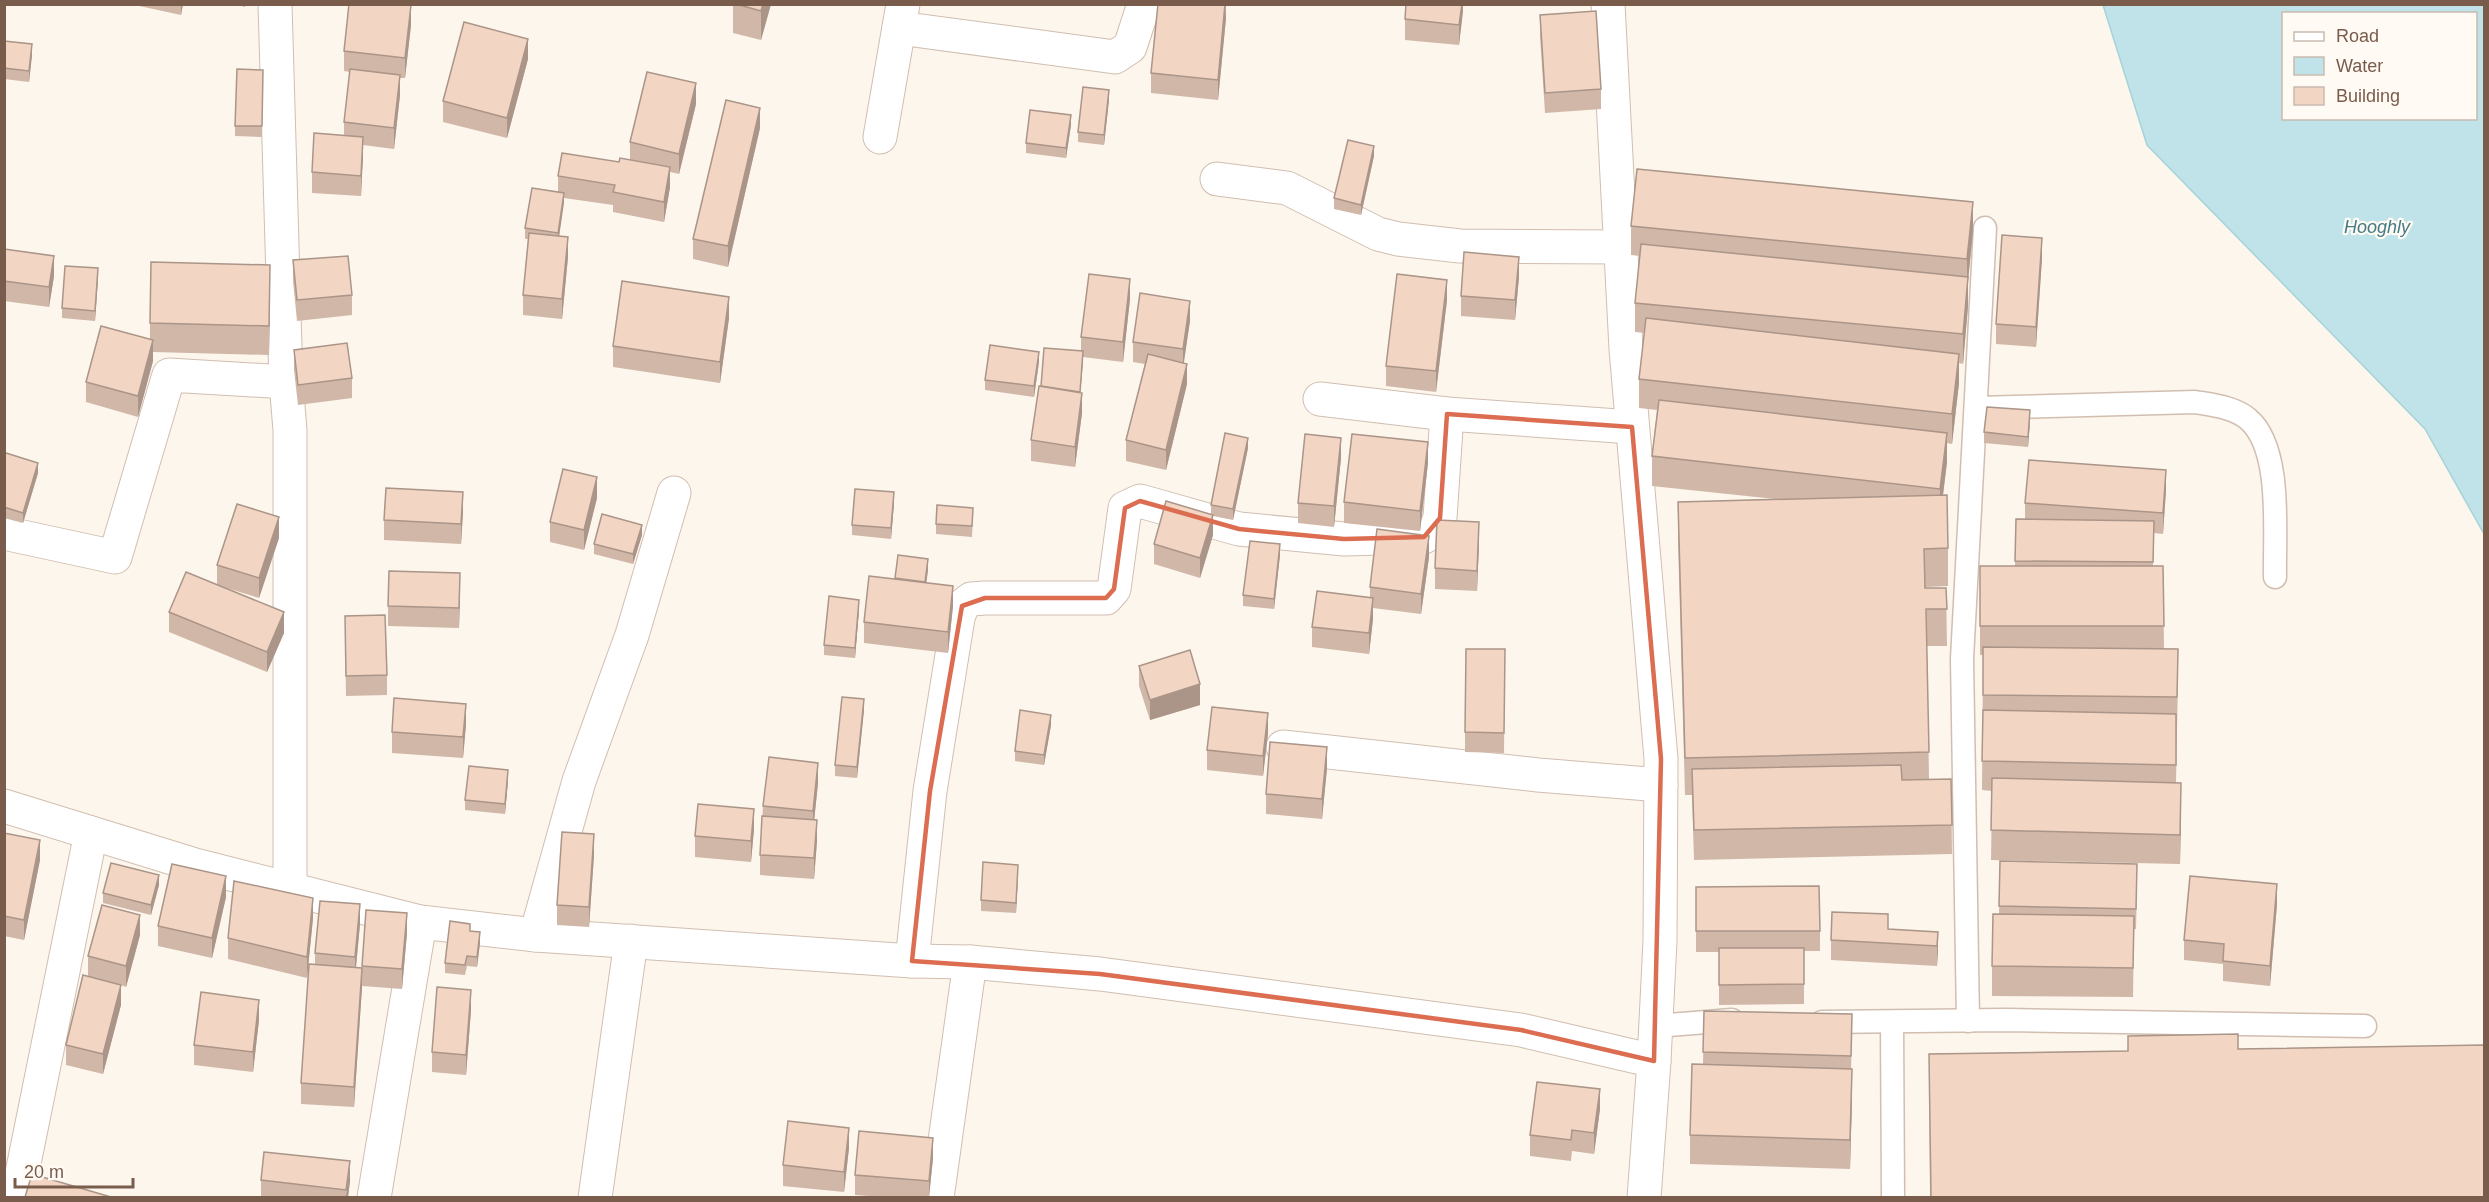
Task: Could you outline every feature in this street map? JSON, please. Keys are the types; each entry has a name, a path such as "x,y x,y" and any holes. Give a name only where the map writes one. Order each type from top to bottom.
{"street":[{"path":"275,4 286,382 290,430 290,888"},
{"path":"880,137 901,16 1115,57 1130,47 1144,4"},
{"path":"1608,4 1632,427 1661,785 1660,941 1644,1197"},
{"path":"1217,179 1287,188 1378,234 1398,239 1460,246 1621,247"},
{"path":"4,533 115,557 169,375 286,382"},
{"path":"1320,399 1447,414 1632,427"},
{"path":"912,961 930,791 955,634 962,606 971,599 985,598 1106,598 1114,590 1125,508 1140,501 1239,529 1344,539 1424,537 1435,530 1440,518 1447,414"},
{"path":"536,935 579,781 632,635 674,493"},
{"path":"1282,747 1538,775 1661,785"},
{"path":"4,806 195,865 420,922 536,935 912,961 970,962 1100,974 1521,1030 1654,1061"},
{"path":"16,1197 92,833"},
{"path":"374,1197 420,922"},
{"path":"595,1197 631,941"},
{"path":"936,1197 970,962"}],"lane":[{"path":"1968,1021 1962,659 1984,228"},
{"path":"1976,408 2195,402 2220,405 2248,419 2265,442 2272,475 2275,577"},
{"path":"1656,1026 1757,1021"},
{"path":"1800,1022 1968,1021 2365,1026"},
{"path":"1892,1022 1893,1197"}],"highlighted area":[{"path":"1447,414 1632,427 1661,759 1654,1061 1521,1030 1100,974 912,961 930,791 962,606 985,598 1106,598 1114,589 1125,508 1140,501 1239,529 1344,539 1424,537 1440,518"}],"water":[{"name":"Hooghly","path":"2103,5 2484,5 2484,534 2425,429 2147,145"}],"building":[{"path":"349,4 411,5 405,58 344,51"},
{"path":"736,4 763,4 761,11"},
{"path":"1158,4 1225,4 1218,80 1151,73"},
{"path":"1406,4 1462,4 1459,25 1405,19"},
{"path":"1596,11 1601,89 1545,93 1540,15"},
{"path":"464,22 528,39 507,118 443,101"},
{"path":"4,41 32,44 29,71 4,68"},
{"path":"237,69 263,70 262,126 235,126"},
{"path":"350,69 400,75 394,128 344,122"},
{"path":"647,72 696,83 679,154 630,142"},
{"path":"1083,87 1109,90 1104,135 1078,132"},
{"path":"726,100 760,108 728,246 693,239"},
{"path":"1030,110 1071,115 1066,148 1026,143"},
{"path":"314,133 363,137 361,176 312,172"},
{"path":"1348,140 1374,146 1361,205 1334,198"},
{"path":"562,153 619,162 620,158 670,167 664,202 613,192 615,185 558,176"},
{"path":"1637,169 1973,202 1967,259 1631,226"},
{"path":"532,188 564,193 558,233 525,228"},
{"path":"529,233 568,237 562,299 523,295"},
{"path":"2002,235 2042,238 2036,327 1996,324"},
{"path":"1641,244 1968,277 1963,334 1635,303"},
{"path":"4,249 54,256 49,287 4,281"},
{"path":"1464,252 1519,257 1515,300 1461,296"},
{"path":"348,256 352,295 297,300 293,260"},
{"path":"151,262 270,265 269,326 150,323"},
{"path":"65,266 98,268 95,311 62,308"},
{"path":"1089,274 1130,279 1123,342 1081,337"},
{"path":"1397,274 1447,280 1436,371 1386,366"},
{"path":"622,281 729,297 720,362 613,346"},
{"path":"1140,293 1190,301 1183,349 1133,342"},
{"path":"1646,318 1959,354 1952,414 1639,379"},
{"path":"101,326 153,340 138,396 86,382"},
{"path":"347,343 352,378 298,385 294,350"},
{"path":"990,345 1039,352 1034,386 985,380"},
{"path":"1044,348 1083,351 1080,392 1041,386"},
{"path":"1148,354 1187,364 1166,450 1126,440"},
{"path":"1039,386 1082,393 1075,447 1031,440"},
{"path":"1659,400 1947,433 1940,489 1652,456"},
{"path":"1987,407 2030,410 2028,437 1984,432"},
{"path":"1225,433 1248,438 1233,509 1211,505"},
{"path":"1305,434 1341,438 1334,506 1298,503"},
{"path":"1352,434 1428,442 1420,511 1344,502"},
{"path":"6,453 38,463 23,513 4,507 4,457"},
{"path":"2029,460 2166,470 2163,513 2025,503"},
{"path":"563,469 597,477 584,530 550,522"},
{"path":"386,488 463,492 461,524 384,520"},
{"path":"855,489 894,492 891,528 852,525"},
{"path":"1947,495 1948,548 1924,549 1925,588 1946,588 1947,609 1926,609 1929,752 1685,758 1678,502"},
{"path":"1166,501 1213,515 1200,558 1154,544"},
{"path":"237,504 279,517 259,578 217,565"},
{"path":"937,505 973,508 972,526 936,524"},
{"path":"602,514 642,525 633,554 594,544"},
{"path":"2016,519 2154,521 2153,562 2015,561"},
{"path":"1437,520 1479,522 1477,571 1435,568"},
{"path":"1377,529 1429,536 1421,594 1370,587"},
{"path":"1250,541 1280,544 1274,599 1243,595"},
{"path":"898,555 928,559 925,582 895,578"},
{"path":"1980,566 2163,566 2164,626 1980,626"},
{"path":"389,571 460,573 459,608 388,606"},
{"path":"186,572 284,612 267,652 169,612"},
{"path":"869,576 953,586 948,632 864,622"},
{"path":"1317,591 1373,598 1369,633 1312,627"},
{"path":"829,596 859,600 855,648 824,645"},
{"path":"385,615 387,675 346,676 345,616"},
{"path":"1983,647 2178,649 2177,697 1983,695"},
{"path":"1466,649 1505,649 1504,733 1465,732"},
{"path":"1190,650 1200,684 1150,700 1139,666"},
{"path":"842,697 864,699 857,767 835,765"},
{"path":"394,698 466,704 463,737 392,732"},
{"path":"1212,707 1268,713 1263,756 1207,750"},
{"path":"1020,710 1051,715 1044,755 1015,751"},
{"path":"1983,710 2176,714 2176,765 1982,761"},
{"path":"1270,742 1327,747 1322,799 1266,794"},
{"path":"769,757 818,763 813,811 763,806"},
{"path":"1901,765 1902,780 1951,779 1952,825 1694,830 1692,769"},
{"path":"469,766 508,770 505,804 465,800"},
{"path":"1992,778 2181,783 2180,835 1991,830"},
{"path":"698,804 754,809 751,841 695,836"},
{"path":"762,816 817,820 814,858 760,855"},
{"path":"562,832 594,834 589,907 557,905"},
{"path":"4,833 40,840 24,920 4,916"},
{"path":"2000,861 2137,864 2136,909 1999,906"},
{"path":"983,862 1018,865 1016,903 981,900"},
{"path":"111,863 159,875 151,905 103,893"},
{"path":"172,864 226,876 212,938 158,926"},
{"path":"2190,876 2277,884 2270,966 2223,961 2224,944 2184,940"},
{"path":"234,881 313,898 307,957 228,938"},
{"path":"1819,886 1820,931 1696,931 1696,887"},
{"path":"320,901 360,904 355,957 315,953"},
{"path":"102,905 140,915 126,966 88,956"},
{"path":"366,910 407,913 402,969 362,966"},
{"path":"1832,912 1888,914 1888,929 1938,932 1937,946 1831,940"},
{"path":"1993,914 2134,916 2133,968 1992,966"},
{"path":"450,921 470,924 470,931 480,932 477,957 467,956 465,965 445,963"},
{"path":"1719,948 1804,948 1804,984 1719,985"},
{"path":"309,964 362,968 354,1087 301,1083"},
{"path":"83,975 121,985 103,1054 66,1045"},
{"path":"437,987 471,990 466,1055 432,1052"},
{"path":"201,992 259,1000 253,1052 194,1045"},
{"path":"1704,1011 1852,1014 1851,1056 1703,1052"},
{"path":"2238,1034 2238,1049 2484,1045 2484,1197 1931,1197 1929,1054 2128,1051 2128,1036"},
{"path":"1692,1064 1852,1069 1850,1140 1690,1135"},
{"path":"1537,1082 1600,1089 1594,1133 1572,1130 1571,1140 1530,1135"},
{"path":"788,1121 849,1128 844,1172 783,1165"},
{"path":"859,1131 933,1138 929,1181 855,1175"},
{"path":"264,1152 350,1161 346,1190 261,1180"},
{"path":"32,1174 111,1197 25,1197"}]}
